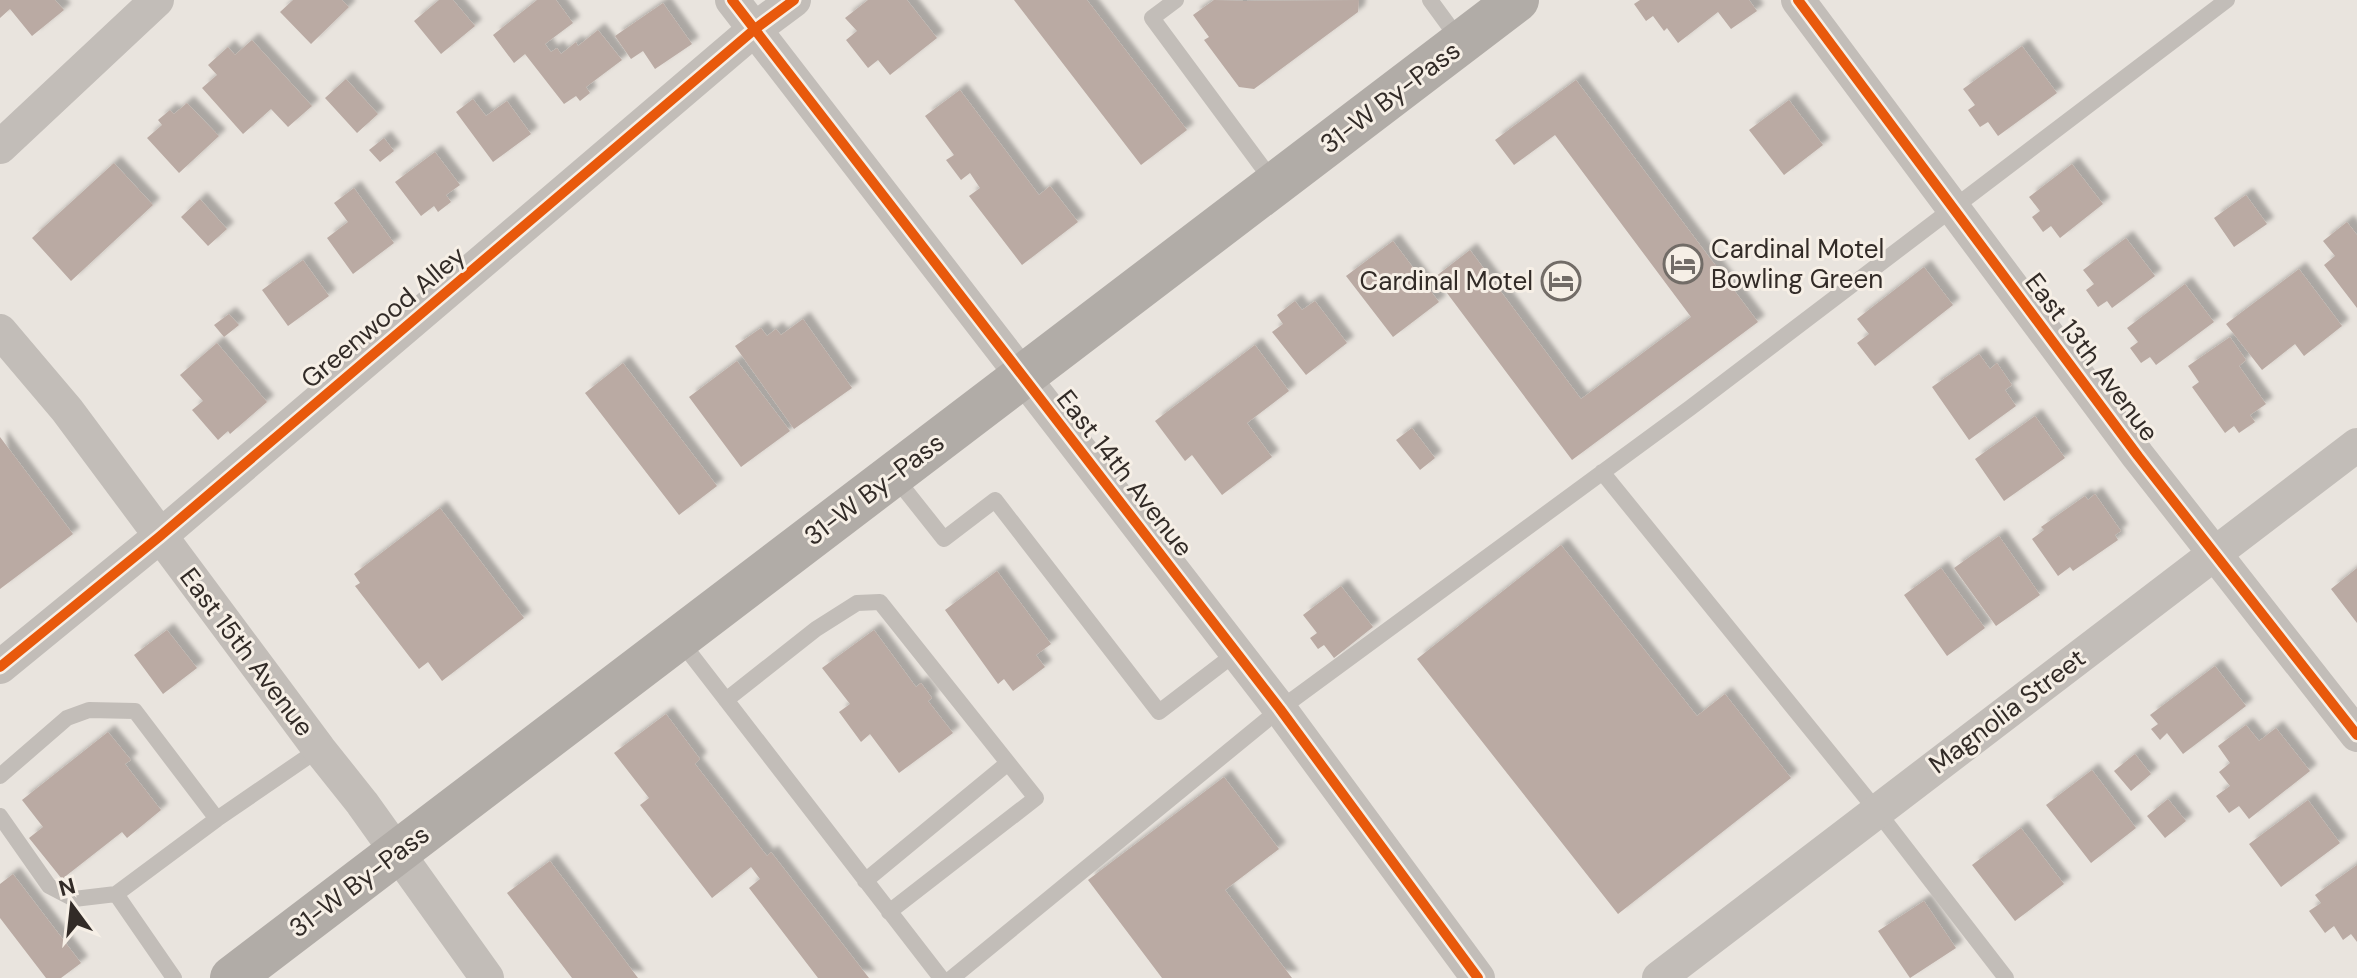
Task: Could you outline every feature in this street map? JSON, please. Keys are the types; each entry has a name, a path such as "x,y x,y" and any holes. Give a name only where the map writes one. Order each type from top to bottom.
{"main road":[{"name":"31-W By-Pass","path":"232,978 1517,0"}],"street":[{"path":"0,147 157,0"},
{"name":"East 14th Avenue","path":"732,0 1280,709 1478,978"},
{"name":"Greenwood Alley","path":"0,667 159,537 755,29 794,0"},
{"name":"East 13th Avenue","path":"1798,0 2138,456 2357,735"},
{"name":"East 15th Avenue","path":"0,331 67,410 159,537 397,851 487,978"},
{"name":"Magnolia Street","path":"1659,978 2357,445"}],"lane":[{"path":"1149,0 1152,18 1275,184"},
{"path":"1152,18 1176,0"},
{"path":"1430,0 1462,42"},
{"path":"952,978 1280,709 1602,472 2227,0"},
{"path":"1602,472 1877,811 2006,978"},
{"path":"893,474 944,539 995,500 1159,712 1236,653"},
{"path":"726,700 826,622 857,603 880,602 1036,798 889,912"},
{"path":"678,638 941,978"},
{"path":"0,776 67,718 89,710 135,711 217,819"},
{"path":"0,816 49,886 74,899 116,894 319,749"},
{"path":"865,881 1008,763"},
{"path":"116,894 174,978"}],"building":[{"path":"0,0 55,0 64,10 32,36 10,9 0,18"},
{"path":"293,0 342,0 349,7 311,44 280,12"},
{"path":"439,0 453,0 475,26 441,54 414,21"},
{"path":"537,0 556,0 573,23 545,44 551,52 557,48 561,54 576,42 578,46 598,30 622,60 586,87 590,93 580,101 576,96 564,104 525,54 514,63 493,35"},
{"path":"868,0 907,0 937,38 890,75 878,60 868,68 846,40 857,31 845,18"},
{"path":"1014,0 1087,0 1187,130 1141,165"},
{"path":"1214,0 1359,0 1358,12 1254,89 1239,87 1204,40 1209,37 1193,15"},
{"path":"1640,0 1749,0 1757,11 1731,29 1718,12 1678,43 1653,16 1646,21 1634,4"},
{"path":"663,3 692,44 655,69 643,51 631,59 615,36"},
{"path":"252,40 312,106 288,127 271,109 243,134 202,88 217,75 208,65 228,47 235,55"},
{"path":"2022,46 2057,93 1998,136 1988,122 1980,127 1968,110 1975,105 1963,89"},
{"path":"346,79 378,114 357,133 325,98"},
{"name":"Cardinal Motel Bowling Green","path":"1576,80 1758,322 1572,460 1435,277 1470,250 1581,399 1691,317 1555,135 1514,165 1495,140"},
{"path":"960,90 1039,195 1050,186 1078,222 1022,265 969,196 980,188 970,173 961,180 946,160 954,155 925,116"},
{"path":"473,99 486,116 507,101 531,134 493,162 456,112"},
{"path":"1789,100 1823,145 1784,175 1749,130"},
{"path":"187,103 219,136 179,173 147,138 162,125 158,120 170,110 174,114"},
{"path":"384,138 394,151 380,162 369,150"},
{"path":"435,152 460,185 446,195 451,202 438,212 434,206 421,216 395,182"},
{"path":"114,163 153,205 71,281 32,238"},
{"path":"2072,164 2103,204 2060,238 2051,226 2043,232 2032,217 2040,211 2029,197"},
{"path":"354,188 394,243 353,274 327,238 348,222 334,203"},
{"path":"2246,195 2267,224 2234,247 2214,218"},
{"path":"200,199 227,229 208,246 181,217"},
{"path":"2347,222 2357,235 2357,308 2324,265 2335,256 2323,241"},
{"path":"2126,238 2155,276 2112,308 2107,301 2098,307 2086,290 2094,284 2083,270"},
{"path":"1393,241 1439,302 1393,337 1346,276"},
{"path":"303,260 329,296 288,326 262,290"},
{"path":"1924,267 1953,305 1875,366 1857,343 1869,334 1857,319"},
{"path":"2299,269 2342,326 2304,356 2295,344 2262,370 2226,324"},
{"path":"2185,284 2214,322 2156,365 2150,357 2141,363 2130,348 2138,342 2127,328"},
{"path":"1295,301 1302,310 1315,301 1347,343 1306,375 1272,332 1283,324 1277,315"},
{"path":"229,314 239,325 224,337 214,325"},
{"path":"803,319 852,388 794,429 735,346 761,328 767,336 776,329 781,335"},
{"path":"2230,337 2246,360 2239,366 2266,404 2250,415 2255,422 2239,433 2234,426 2225,433 2192,387 2199,382 2188,366"},
{"path":"217,343 267,402 230,434 228,431 218,440 192,410 203,401 180,375"},
{"path":"1255,345 1289,391 1247,423 1272,457 1222,495 1192,455 1185,461 1155,421"},
{"path":"1979,354 1990,369 1997,363 2012,385 2005,390 2016,406 1969,440 1932,387"},
{"path":"737,361 790,431 741,467 689,397"},
{"path":"623,363 717,486 679,515 585,393"},
{"path":"2035,416 2065,458 2004,501 1975,459"},
{"path":"1412,428 1435,458 1420,470 1396,440"},
{"path":"0,437 73,534 0,589"},
{"path":"2095,494 2121,531 2115,535 2118,540 2073,571 2070,567 2058,576 2032,539 2044,530 2041,527 2085,496 2088,500"},
{"path":"440,508 524,618 442,681 428,662 419,669 355,586 360,583 354,574"},
{"path":"1999,536 2040,595 1996,626 1954,568"},
{"path":"1561,545 1697,716 1725,694 1791,778 1618,914 1417,659"},
{"path":"1941,568 1985,628 1947,656 1904,595"},
{"path":"2357,568 2357,623 2331,589"},
{"path":"997,571 1051,644 1036,655 1045,667 1013,691 1004,679 998,684 945,610"},
{"path":"1341,586 1373,627 1334,658 1324,645 1318,649 1310,638 1317,633 1303,615"},
{"path":"167,630 197,668 163,694 134,655"},
{"path":"874,630 916,687 921,683 932,698 928,701 953,733 899,773 870,734 861,742 839,712 850,704 822,668"},
{"path":"2215,666 2246,706 2183,754 2167,733 2160,740 2151,729 2158,724 2150,715"},
{"path":"666,714 700,759 695,764 767,856 771,852 869,978 818,978 749,888 760,879 751,867 712,898 640,805 649,798 614,753"},
{"path":"2246,725 2259,741 2276,728 2310,771 2249,819 2239,806 2229,813 2216,796 2230,786 2219,772 2230,763 2218,746"},
{"path":"108,732 131,760 125,764 161,810 127,838 122,832 62,879 29,838 43,827 22,800"},
{"path":"2135,754 2151,774 2131,791 2114,771"},
{"path":"2092,770 2136,828 2091,863 2046,805"},
{"path":"1224,777 1279,849 1225,890 1292,978 1162,978 1088,880"},
{"path":"2168,799 2186,821 2165,838 2147,816"},
{"path":"2308,800 2340,843 2281,887 2249,844"},
{"path":"2021,828 2064,884 2015,921 1972,865"},
{"path":"550,861 638,978 572,978 507,893"},
{"path":"2357,865 2357,942 2351,934 2343,940 2334,926 2325,933 2309,911 2321,903 2315,895"},
{"path":"13,874 81,963 61,978 46,978 0,918 0,884"},
{"path":"1924,901 1956,948 1910,978 1878,931"}],"cycle path":[{"path":"732,0 1280,709 1478,978"},
{"path":"0,667 159,537 755,29 794,0"},
{"path":"1798,0 2138,456 2357,735"}],"place":[{"name":"Cardinal Motel Bowling Green","path":"1683,264"},
{"name":"Cardinal Motel","path":"1561,281"}]}
